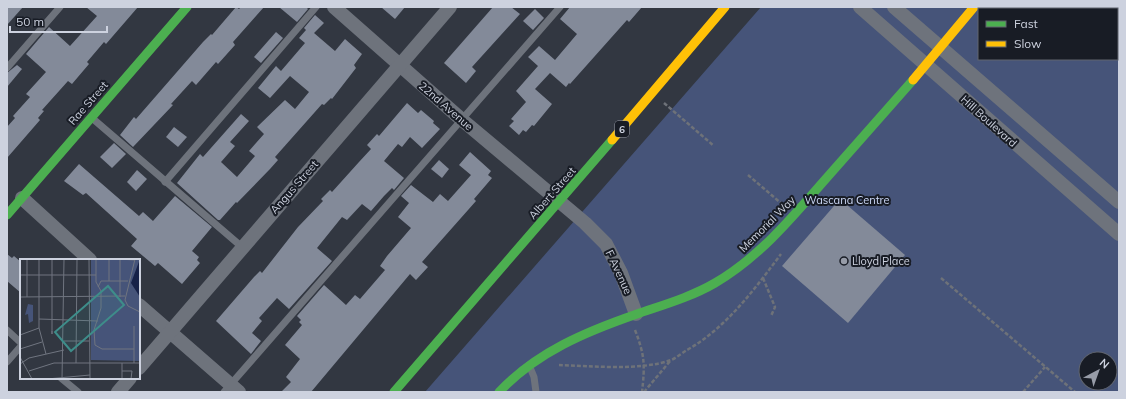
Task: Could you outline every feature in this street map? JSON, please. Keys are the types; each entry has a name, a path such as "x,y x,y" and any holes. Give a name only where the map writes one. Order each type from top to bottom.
{"street":[{"name":"Rae Street","path":"7,215 187,7"},
{"name":"22nd Avenue","path":"334,7 461,119 560,202"},
{"name":"Angus Street","path":"140,367 450,7"},
{"name":"Albert Street","path":"394,392 560,202 726,7"},
{"name":"Hill Boulevard","path":"860,7 1119,234"},
{"path":"894,7 941,46 1119,202"},
{"name":"Memorial Way","path":"499,392 529,365 555,347 576,337 704,289 749,260 799,210 974,7"},
{"path":"22,198 89,259"},
{"name":"F Avenue","path":"560,202 585,223 606,244 621,273 633,315"},
{"path":"140,306 231,390"},
{"path":"118,392 129,379"}],"lane":[{"path":"7,68 60,7"},
{"path":"165,182 316,7"},
{"path":"231,390 461,119 560,7"},
{"path":"91,117 242,247"},
{"path":"7,330 20,344"},
{"path":"7,362 20,346"},
{"path":"529,365 534,377 536,392"},
{"path":"62,379 78,392"}],"path":[{"path":"653,94 714,146"},
{"path":"763,278 775,307 771,316"},
{"path":"941,278 1075,392"},
{"path":"633,315 643,350 645,365 643,392"},
{"path":"643,392 671,360"},
{"path":"1023,392 1045,367"}],"green space":[{"name":"Wascana Centre","path":"761,7 1119,7 1119,392 425,392"}],"building":[{"path":"7,7 23,7 7,25"},
{"path":"86,7 138,7 106,44 104,42 87,62 89,64 72,84 68,81 42,110 44,111 38,118 40,120 7,158 7,127 15,118 13,116 30,97 26,94 46,72 26,54 49,27 70,46 97,16"},
{"path":"236,7 239,9 241,7 264,7 233,42 235,45 218,64 216,62 196,85 192,81 171,104 173,105 133,147 120,135 134,117 136,119 203,42 211,34 212,35"},
{"path":"279,7 306,7 308,9 297,22"},
{"path":"381,7 405,7 395,19"},
{"path":"493,7 511,7 520,14 472,67 476,71 466,83 444,63"},
{"path":"570,7 642,7 629,22 627,20 566,87 550,73 535,89 552,104 534,126 532,125 526,132 523,130 519,135 509,126 514,121 511,119 526,102 516,91 538,66 528,57 539,46 555,60 577,34 560,19"},
{"path":"535,9 544,18 533,30 523,21"},
{"path":"315,15 324,23 314,33 335,51 345,39 362,54 354,65 356,68 332,99 331,98 324,105 322,104 275,157 278,160 270,169 220,220 218,220 177,183 200,154 203,157 241,114 249,121 230,142 235,146 221,162 237,177 255,156 249,151 264,134 257,127 285,100 295,109 309,92 290,76 270,98 258,88 276,66 281,71 305,43 299,38 306,30 304,28"},
{"path":"276,32 283,38 261,63 254,57"},
{"path":"17,65 22,69 7,87 7,73"},
{"path":"407,103 418,113 421,110 434,121 433,123 440,129 422,148 410,137 402,147 398,144 384,161 404,178 394,190 392,188 384,196 371,211 362,204 347,220 342,217 317,248 332,261 289,309 277,298 259,318 262,321 252,333 261,341 251,354 216,321 254,277 260,271 262,273 298,227 323,201 321,199 330,190 332,192 371,149 367,145 377,134 379,136"},
{"path":"174,127 187,137 178,147 166,137"},
{"path":"114,143 126,154 112,168 100,157"},
{"path":"470,152 491,171 488,175 492,178 474,199 476,201 422,262 428,267 416,280 410,274 311,392 281,392 291,382 286,377 300,359 285,345 302,325 299,322 301,320 297,316 324,285 346,305 355,295 360,299 385,270 380,266 411,228 398,217 409,203 401,196 411,185 433,202 440,194 448,201 471,175 459,165"},
{"path":"439,160 449,169 442,178 431,169"},
{"path":"79,164 139,216 143,212 153,221 175,196 212,227 192,251 199,257 197,260 200,263 182,284 158,263 155,266 131,246 137,239 86,193 83,195 64,181"},
{"path":"137,170 147,179 136,191 127,182"},
{"name":"Lloyd Place","path":"840,199 905,255 848,323 782,266"},
{"path":"7,254 12,258 14,256 20,261 20,292 7,281"}],"traffic: fast":[{"path":"7,215 187,7"},
{"path":"499,392 529,365 563,345 599,328 696,292 715,283 746,262 760,250 799,210 913,80"},
{"path":"394,392 612,140"}],"traffic: slow":[{"path":"612,140 725,7"},
{"path":"913,80 974,7"}],"place":[{"name":"Lloyd Place","path":"844,261"}]}
